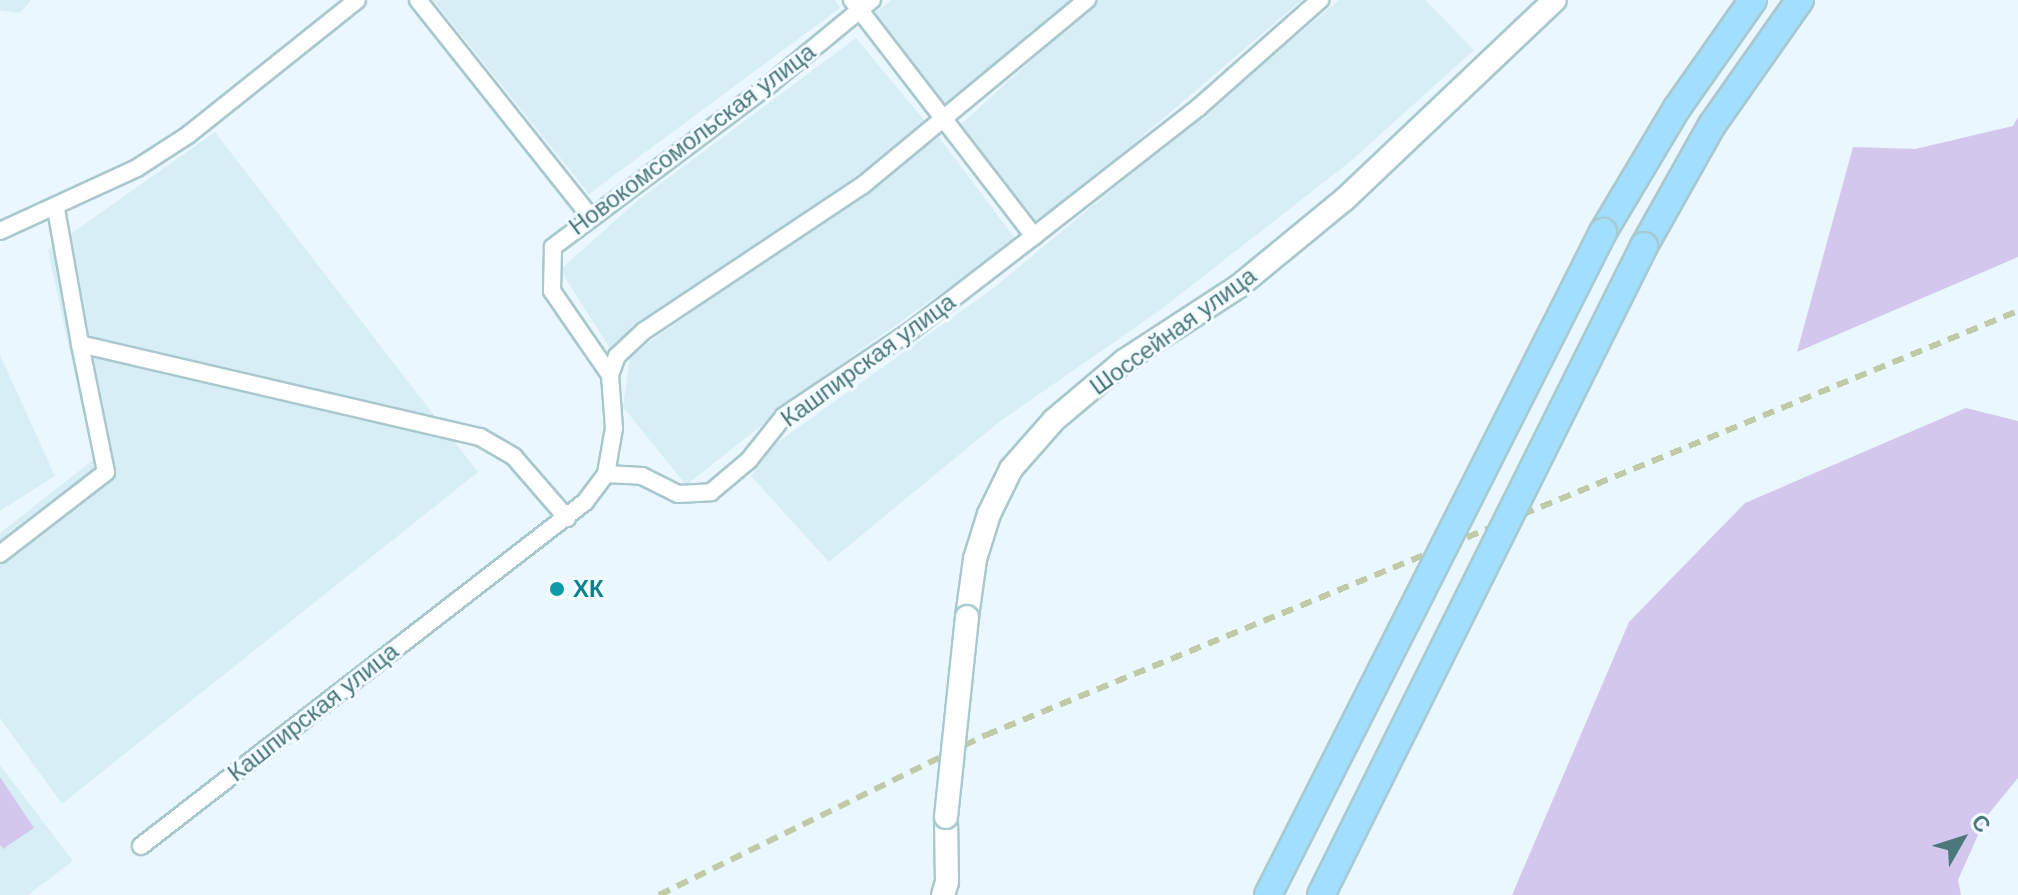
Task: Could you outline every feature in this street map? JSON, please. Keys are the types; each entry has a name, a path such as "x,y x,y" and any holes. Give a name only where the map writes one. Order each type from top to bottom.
{"main road":[{"path":"1268,895 1603,232 1677,108 1753,0"},
{"path":"1321,895 1644,246 1712,125 1800,0"},
{"name":"Шоссейная улица","path":"943,895 947,882 946,817 975,559 989,514 1011,469 1054,420 1124,361 1239,286 1345,199 1547,2"}],"street":[{"path":"0,231 56,209 137,168 199,128 357,0"},
{"path":"418,0 589,215"},
{"name":"Новокомсомольская улица","path":"610,375 552,291 553,247 589,215 770,84 855,5 872,0"},
{"path":"606,474 614,428 610,375 617,356 644,331 863,185 1087,0"},
{"name":"Кашпирская улица","path":"141,846 567,518 606,474 642,476 678,494 711,492 749,460 784,416 912,330 1034,236 1199,107 1320,0"},
{"path":"855,5 1034,236"},
{"path":"0,554 106,472 56,209"},
{"path":"80,344 480,437 514,457 567,518"}],"shaded area":[{"path":"0,0 31,0 20,13 0,10"},
{"path":"433,0 835,0 840,8 589,194"},
{"path":"892,0 1077,0 946,112 873,14"},
{"path":"1098,0 1302,0 1037,226 960,125"},
{"path":"1339,0 1425,0 1474,50 1351,161 1159,311 999,422 829,562 751,476 775,444 995,287"},
{"path":"856,38 928,125 611,350 560,270 637,201"},
{"path":"2018,117 2018,257 1797,352 1853,147 1915,149 2013,126"},
{"path":"215,132 478,472 62,804 0,718 0,533 93,460 48,250"},
{"path":"939,137 1016,240 824,376 686,485 623,407 630,356"},
{"path":"0,355 55,476 0,511"},
{"path":"1966,408 2018,421 2018,778 1986,817 1958,880 1961,895 1512,895 1629,622 1745,503"},
{"path":"0,765 73,861 28,895 0,895"},
{"path":"0,777 34,828 3,849 0,845"}],"railway":[{"path":"659,895 986,735 2018,311"}],"place":[{"name":"ХК","path":"557,589"}]}
